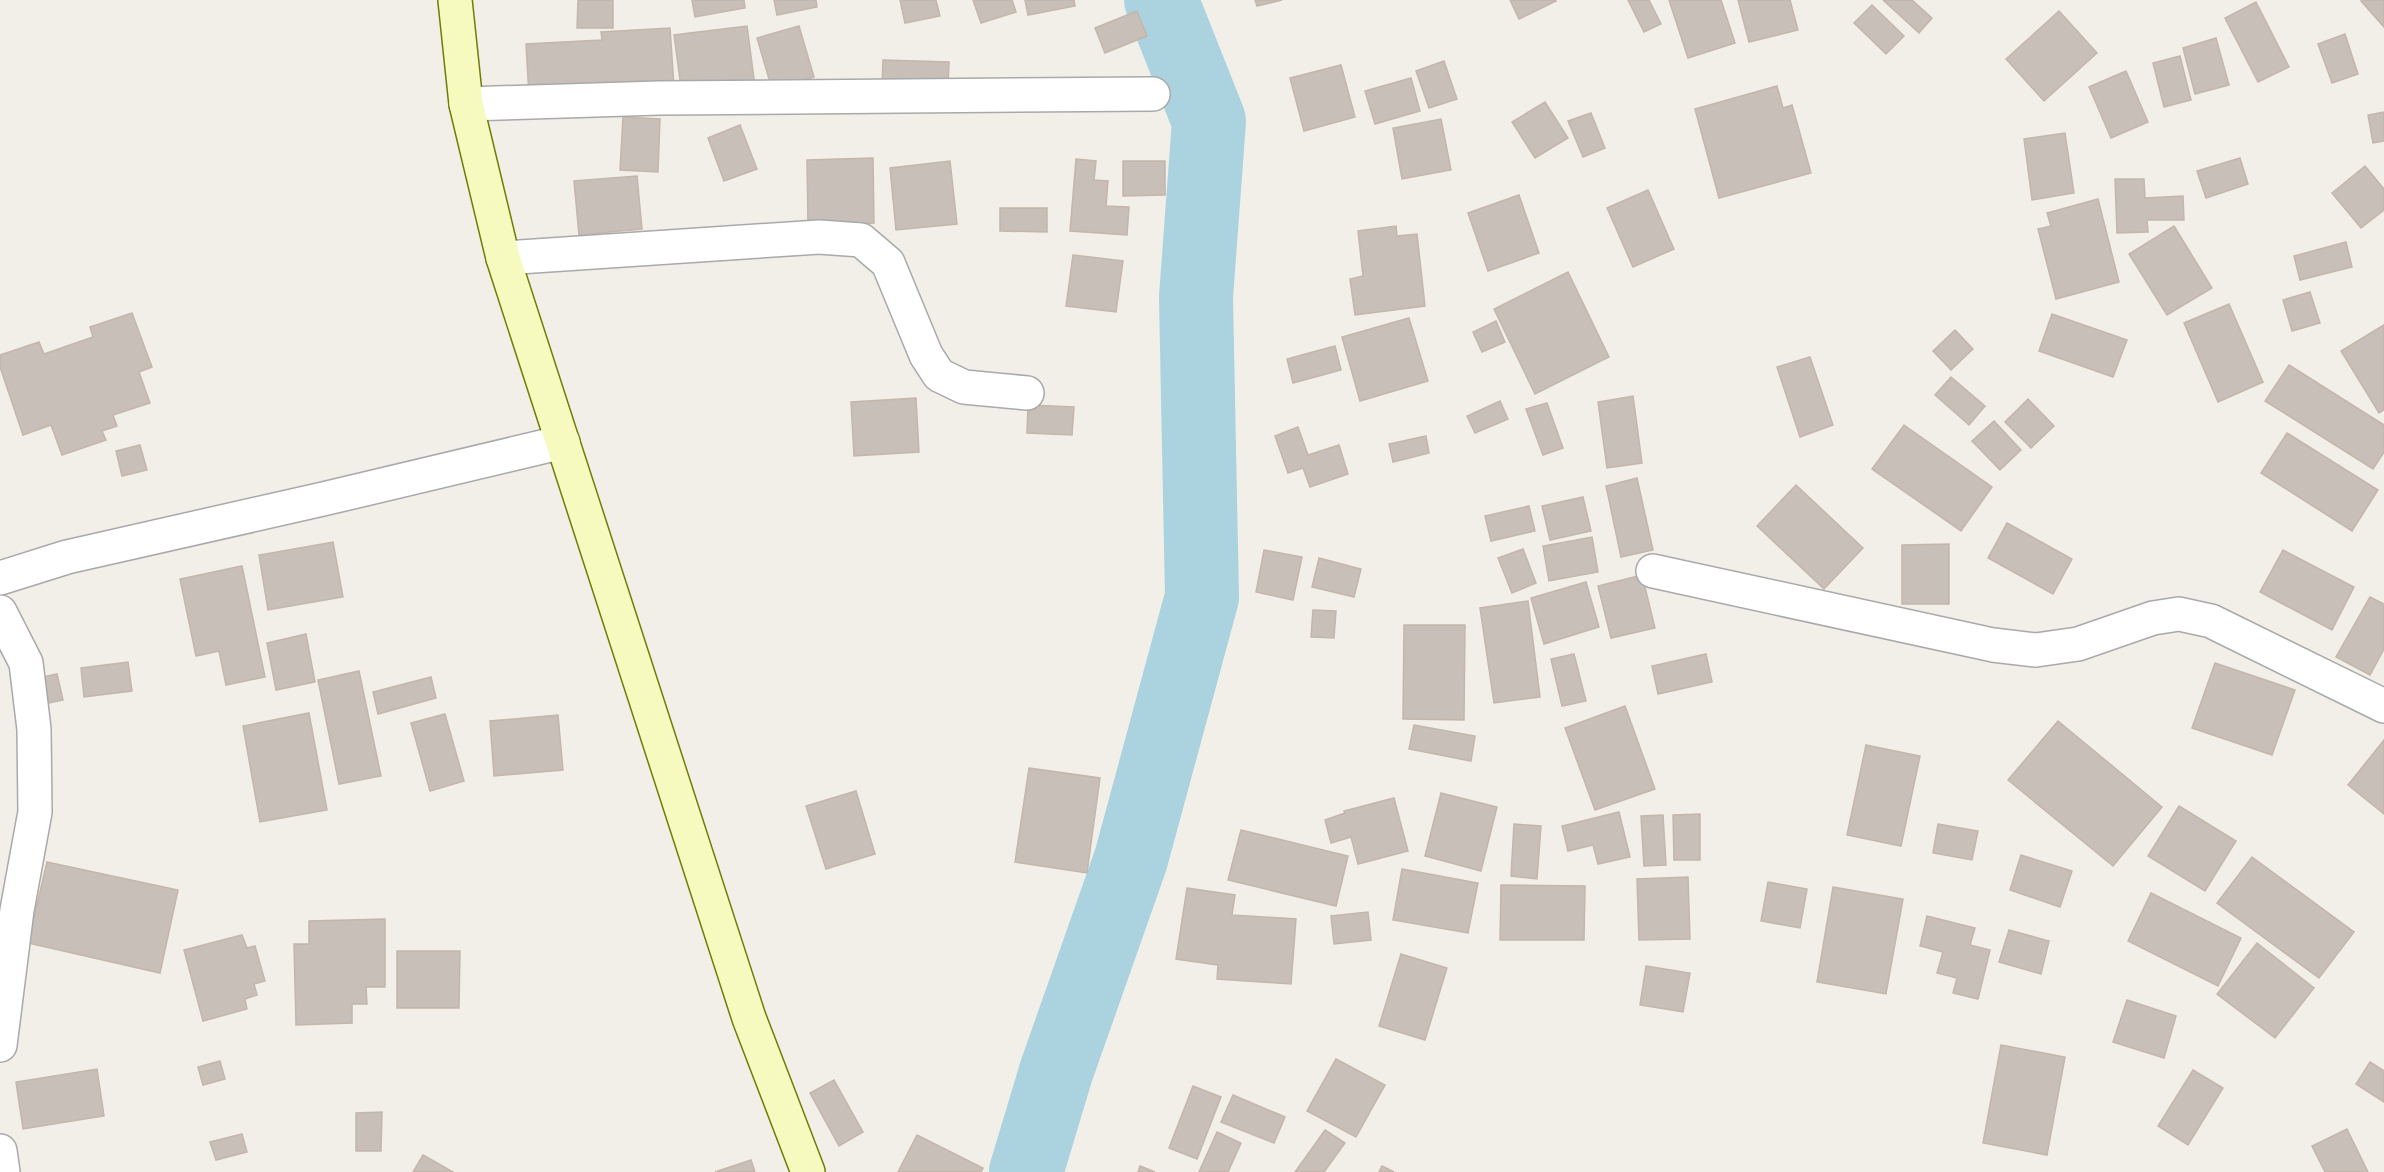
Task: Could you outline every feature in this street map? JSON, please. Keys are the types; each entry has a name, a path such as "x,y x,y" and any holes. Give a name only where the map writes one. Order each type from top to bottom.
{"street":[{"path":"455,0 466,104 503,258 749,1018 808,1172"},
{"path":"466,104 659,99 1153,94"},
{"path":"503,258 819,237 861,240 888,263 926,355 939,375 964,387 1027,393"},
{"path":"0,578 67,557 562,442"},
{"path":"1653,571 1993,645 2036,650 2078,644 2153,618 2179,614 2211,621 2384,706"},
{"path":"0,612 26,663 34,729 35,812 17,910 0,1045"},
{"path":"0,1151 3,1172"}],"building":[{"path":"578,0 613,0 613,28 577,28"},
{"path":"692,0 744,0 745,8 695,17"},
{"path":"774,0 816,0 817,7 777,15"},
{"path":"900,0 936,0 940,16 905,23"},
{"path":"973,0 1012,0 1016,12 981,23"},
{"path":"1025,0 1074,0 1075,6 1028,15"},
{"path":"1255,0 1282,0 1257,6"},
{"path":"1510,0 1555,0 1556,1 1519,19"},
{"path":"1628,0 1649,0 1661,24 1644,32"},
{"path":"1669,0 1721,0 1735,43 1688,58"},
{"path":"1738,0 1790,0 1798,30 1749,42"},
{"path":"1883,0 1912,0 1932,18 1919,33"},
{"path":"2384,0 2384,27 2361,1"},
{"path":"2256,2 2289,67 2258,82 2225,18"},
{"path":"1872,5 1904,36 1886,54 1854,23"},
{"path":"1137,11 1147,36 1105,53 1095,28"},
{"path":"2059,11 2097,53 2044,101 2006,59"},
{"path":"747,26 755,86 682,95 674,35"},
{"path":"799,26 814,77 772,89 757,38"},
{"path":"670,28 674,86 529,96 526,44 602,40 601,32"},
{"path":"2345,34 2358,74 2332,83 2318,44"},
{"path":"2216,38 2229,85 2195,94 2183,48"},
{"path":"2180,56 2191,100 2164,107 2153,63"},
{"path":"883,60 949,62 948,89 882,87"},
{"path":"1444,61 1457,99 1429,108 1416,71"},
{"path":"1341,65 1355,117 1304,131 1290,78"},
{"path":"2126,71 2148,122 2111,138 2089,87"},
{"path":"1411,78 1420,111 1375,124 1365,91"},
{"path":"1777,86 1783,108 1792,105 1811,173 1719,198 1695,109"},
{"path":"1545,102 1568,138 1535,158 1512,122"},
{"path":"2384,112 2384,141 2373,143 2368,115"},
{"path":"1591,113 1605,148 1583,157 1568,121"},
{"path":"623,117 660,119 658,172 620,170"},
{"path":"1441,119 1451,170 1402,179 1393,128"},
{"path":"740,125 757,169 724,181 708,138"},
{"path":"2065,133 2074,193 2032,200 2024,139"},
{"path":"873,158 874,223 808,225 807,160"},
{"path":"2240,158 2248,184 2206,198 2197,171"},
{"path":"1076,159 1096,161 1094,180 1108,181 1106,206 1129,207 1127,235 1070,231"},
{"path":"950,161 957,224 896,230 890,168"},
{"path":"1123,161 1165,161 1165,195 1123,196"},
{"path":"2365,166 2384,189 2384,210 2361,228 2332,193"},
{"path":"637,176 642,229 579,235 574,181"},
{"path":"2115,179 2144,179 2145,198 2183,196 2184,220 2147,220 2148,232 2117,233"},
{"path":"1648,190 1674,249 1633,267 1607,208"},
{"path":"1519,195 1539,253 1488,271 1468,213"},
{"path":"2098,199 2119,282 2056,299 2038,229 2051,226 2047,213"},
{"path":"1000,208 1047,208 1047,232 1000,231"},
{"path":"1396,226 1397,236 1417,234 1425,306 1355,315 1350,279 1363,276 1358,231"},
{"path":"2174,226 2212,288 2167,315 2129,254"},
{"path":"2346,242 2352,267 2300,280 2294,256"},
{"path":"1073,255 1123,261 1116,312 1066,306"},
{"path":"1568,272 1609,357 1535,394 1494,309"},
{"path":"2310,292 2320,323 2292,331 2283,300"},
{"path":"2229,304 2263,382 2218,402 2184,323"},
{"path":"132,313 152,367 139,372 150,403 113,415 117,426 102,431 106,440 62,455 51,425 23,435 0,367 0,355 39,342 44,354 93,337 90,327"},
{"path":"2052,314 2127,340 2113,377 2039,351"},
{"path":"1409,318 1428,381 1360,401 1342,337"},
{"path":"1496,321 1505,342 1482,352 1473,332"},
{"path":"2384,325 2384,410 2379,413 2341,351"},
{"path":"1955,330 1973,349 1951,370 1933,351"},
{"path":"1335,346 1341,370 1293,383 1287,359"},
{"path":"1810,357 1833,425 1800,437 1777,367"},
{"path":"2289,365 2384,425 2384,452 2373,469 2265,401"},
{"path":"1951,377 1985,406 1969,425 1935,395"},
{"path":"1633,396 1642,463 1607,468 1598,402"},
{"path":"916,398 919,452 854,456 851,402"},
{"path":"2028,399 2054,426 2031,448 2005,422"},
{"path":"1500,401 1508,419 1475,433 1467,416"},
{"path":"1547,403 1563,448 1543,455 1526,409"},
{"path":"1028,405 1074,407 1072,435 1027,433"},
{"path":"1994,421 2021,450 2000,470 1972,441"},
{"path":"1904,425 1992,487 1961,531 1872,469"},
{"path":"1298,427 1308,455 1339,445 1348,474 1310,487 1303,468 1288,473 1275,436"},
{"path":"2287,433 2378,490 2352,531 2261,473"},
{"path":"1426,436 1429,453 1393,462 1389,444"},
{"path":"140,445 147,470 122,476 116,451"},
{"path":"1637,478 1653,550 1621,557 1606,486"},
{"path":"1796,485 1863,548 1824,589 1757,526"},
{"path":"1583,497 1591,531 1550,540 1542,506"},
{"path":"1529,506 1535,531 1491,541 1485,516"},
{"path":"2007,523 2072,559 2053,594 1988,558"},
{"path":"1592,537 1598,572 1549,581 1543,546"},
{"path":"333,542 343,597 268,610 259,555"},
{"path":"1949,544 1949,604 1902,604 1902,545"},
{"path":"1523,549 1536,583 1512,593 1498,558"},
{"path":"1264,550 1302,557 1293,600 1256,592"},
{"path":"2283,550 2354,587 2332,630 2260,592"},
{"path":"1319,558 1361,569 1354,597 1312,587"},
{"path":"242,566 265,677 226,685 219,651 196,656 180,579"},
{"path":"1642,575 1655,628 1611,638 1598,586"},
{"path":"1586,582 1599,627 1544,644 1531,598"},
{"path":"2370,597 2384,604 2384,649 2370,675 2336,657"},
{"path":"1528,601 1540,697 1494,703 1480,608"},
{"path":"1313,610 1336,611 1334,638 1311,637"},
{"path":"1404,625 1465,625 1464,720 1403,719"},
{"path":"306,634 315,682 276,690 267,643"},
{"path":"1574,654 1586,701 1562,706 1551,659"},
{"path":"1706,654 1712,682 1658,694 1652,666"},
{"path":"128,662 132,691 84,697 81,668"},
{"path":"2215,663 2295,690 2272,755 2192,728"},
{"path":"359,671 381,776 339,784 318,680"},
{"path":"57,674 63,700 39,705 33,679"},
{"path":"431,677 436,698 378,714 373,692"},
{"path":"1625,706 1655,789 1595,810 1565,728"},
{"path":"309,713 327,810 260,822 243,726"},
{"path":"445,714 464,781 430,791 411,723"},
{"path":"558,715 563,770 494,776 490,721"},
{"path":"2058,721 2162,807 2113,866 2008,780"},
{"path":"1414,725 1475,736 1471,761 1409,749"},
{"path":"2384,740 2384,814 2348,785"},
{"path":"1866,745 1920,756 1901,846 1847,835"},
{"path":"1029,768 1100,778 1087,873 1015,862"},
{"path":"856,791 875,854 826,869 806,806"},
{"path":"1441,793 1497,807 1481,871 1425,856"},
{"path":"1394,798 1408,851 1358,864 1351,837 1331,843 1325,820 1345,813 1344,811"},
{"path":"2179,806 2236,841 2205,891 2148,856"},
{"path":"1619,812 1630,857 1598,864 1593,845 1568,851 1562,826"},
{"path":"1700,814 1700,860 1674,860 1673,815"},
{"path":"1663,815 1666,865 1644,866 1641,816"},
{"path":"1514,824 1541,826 1537,879 1511,876"},
{"path":"1938,824 1978,831 1972,860 1933,853"},
{"path":"1241,830 1348,856 1336,906 1228,880"},
{"path":"2021,855 2072,871 2060,907 2010,890"},
{"path":"2252,857 2354,932 2319,978 2217,903"},
{"path":"47,862 178,890 160,973 28,943"},
{"path":"1402,869 1478,883 1468,933 1393,920"},
{"path":"1688,877 1690,939 1639,940 1637,879"},
{"path":"1768,882 1807,889 1800,928 1761,921"},
{"path":"1501,885 1585,886 1584,940 1500,940"},
{"path":"1833,887 1903,899 1886,994 1817,982"},
{"path":"1187,888 1235,895 1232,915 1296,919 1291,984 1217,979 1218,965 1176,959"},
{"path":"2151,893 2241,938 2218,986 2128,941"},
{"path":"1368,912 1371,940 1334,944 1331,916"},
{"path":"1927,916 1975,928 1970,945 1990,950 1978,999 1953,993 1957,978 1937,973 1943,952 1920,946"},
{"path":"385,919 385,987 366,987 367,1004 352,1004 352,1023 296,1025 294,944 309,944 309,921"},
{"path":"2009,930 2049,941 2041,974 1999,962"},
{"path":"242,935 247,948 255,946 265,981 254,984 257,995 245,999 247,1009 203,1021 184,950"},
{"path":"2257,943 2314,988 2275,1038 2217,994"},
{"path":"397,951 460,951 459,1008 397,1008"},
{"path":"1401,954 1447,968 1425,1040 1379,1026"},
{"path":"1646,966 1690,973 1683,1012 1640,1005"},
{"path":"2127,1000 2176,1016 2164,1058 2113,1042"},
{"path":"2001,1045 2065,1057 2047,1155 1983,1143"},
{"path":"1336,1059 1385,1085 1356,1137 1307,1111"},
{"path":"220,1061 225,1079 203,1085 198,1067"},
{"path":"2370,1062 2384,1071 2384,1102 2356,1084"},
{"path":"97,1069 104,1116 23,1129 16,1082"},
{"path":"2193,1070 2223,1088 2188,1145 2158,1126"},
{"path":"834,1080 863,1132 839,1146 810,1093"},
{"path":"1193,1086 1221,1097 1197,1159 1169,1148"},
{"path":"1233,1095 1285,1117 1274,1143 1221,1122"},
{"path":"382,1112 381,1151 356,1151 356,1113"},
{"path":"2347,1129 2368,1172 2325,1172 2312,1146"},
{"path":"1325,1130 1345,1143 1324,1172 1295,1172"},
{"path":"1217,1132 1241,1143 1228,1172 1199,1172"},
{"path":"242,1134 247,1152 216,1160 210,1142"},
{"path":"917,1135 983,1168 981,1172 898,1172"},
{"path":"423,1155 453,1172 413,1172"},
{"path":"751,1160 755,1172 715,1172"},
{"path":"1140,1166 1155,1172 1138,1172"},
{"path":"1382,1166 1394,1172 1379,1172"}],"waterway":[{"path":"1026,1172 1056,1072 1131,859 1202,597 1196,297 1209,121 1161,0"}]}
